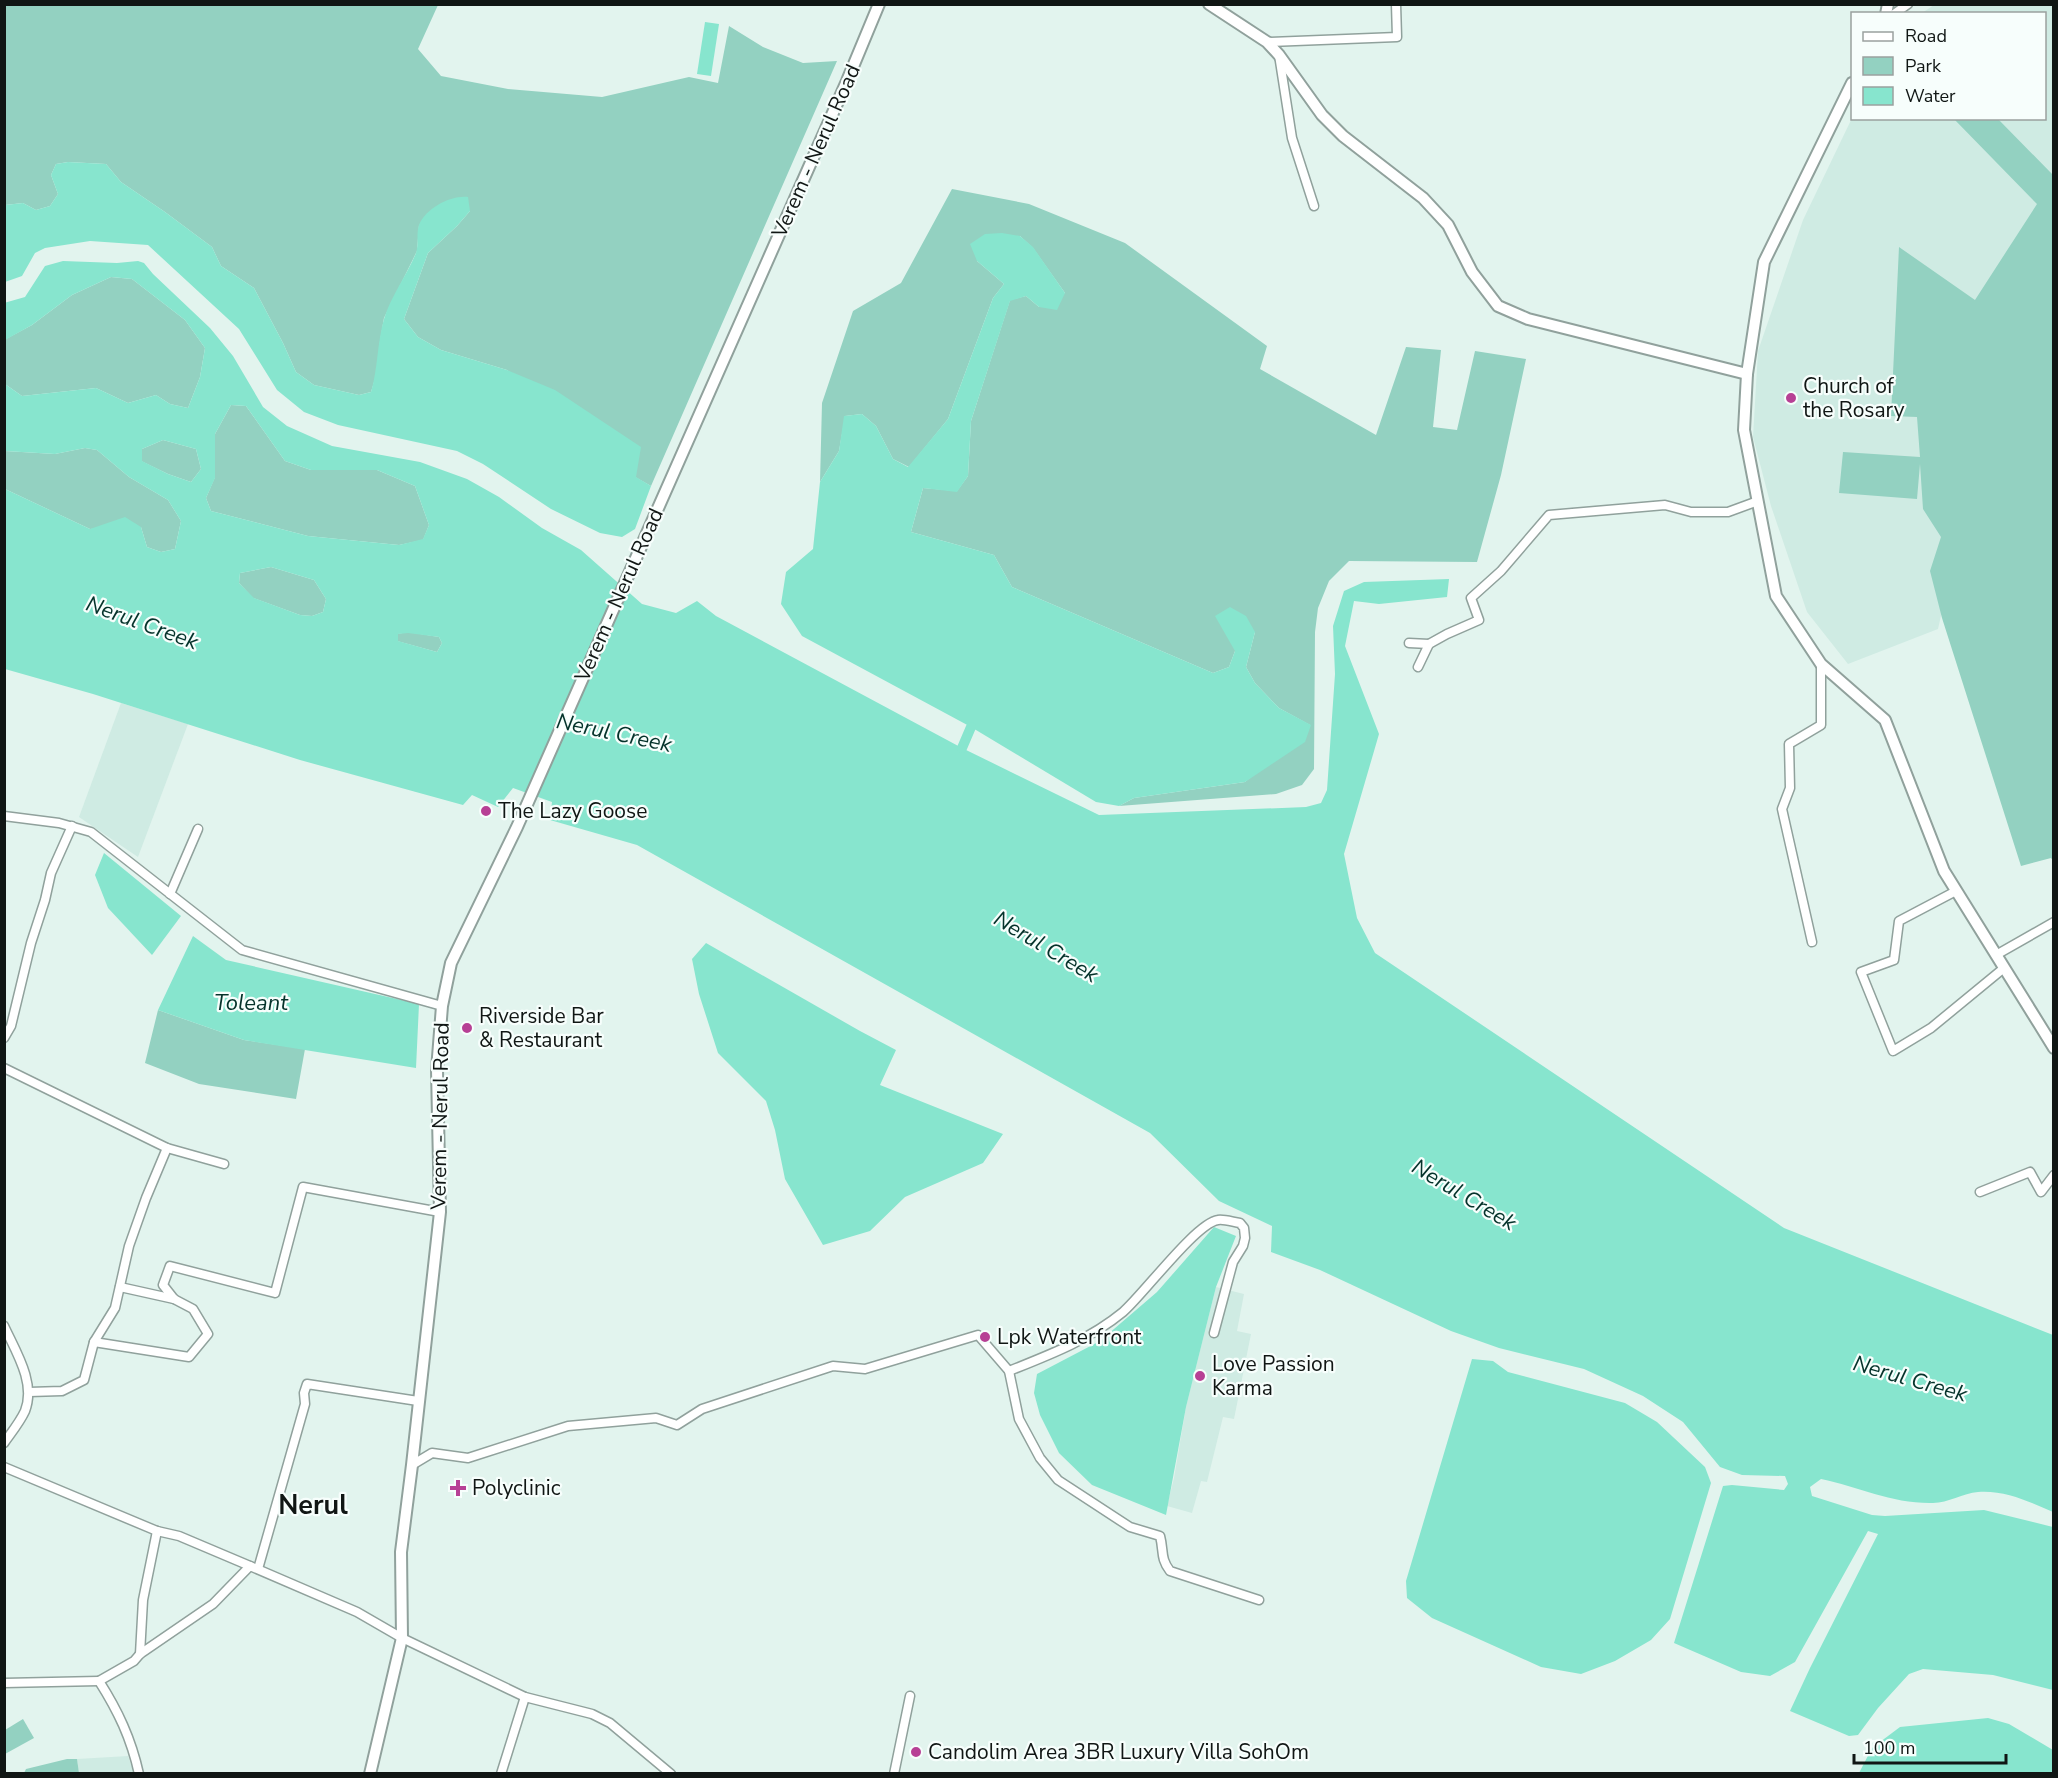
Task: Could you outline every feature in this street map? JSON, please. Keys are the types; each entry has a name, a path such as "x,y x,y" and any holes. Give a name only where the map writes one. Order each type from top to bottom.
{"main road":[{"name":"Verem - Nerul Road","path":"370,1773 402,1638 400,1552 440,1212 437,1070 442,1006 451,963 517,827 879,4"},
{"path":"1209,4 1267,42 1279,54 1322,115 1343,135 1435,209 1448,225 1472,272 1498,306 1528,318 1747,374"},
{"path":"1851,85 1764,262 1747,374 1744,430 1776,596 1821,664 1885,720 1944,871 2054,1048"}],"street":[{"path":"1267,42 1397,37 1396,4"},
{"path":"1279,54 1292,138 1314,206"},
{"path":"1409,643 1429,644 1479,620 1472,598 1501,571 1549,514 1665,505 1692,512 1728,512 1758,501"},
{"path":"1418,667 1429,644"},
{"path":"1812,942 1782,809 1791,788 1789,744 1821,725 1821,664"},
{"path":"4,816 59,822 91,832 242,950 442,1006"},
{"path":"4,1038 11,1026 51,873 72,826"},
{"path":"170,894 198,829"},
{"path":"1956,891 1899,921 1894,960 1861,972 1893,1051 1930,1028 2004,968"},
{"path":"1996,955 2054,922"},
{"path":"4,1068 167,1148 224,1164"},
{"path":"29,1392 62,1391 84,1380 94,1342 115,1308 129,1246 167,1148"},
{"path":"1980,1191 2030,1173 2041,1192 2054,1175"},
{"path":"174,1299 163,1285 170,1266 275,1293 303,1187 440,1212"},
{"path":"1009,1371 1071,1346 1123,1312 1181,1248 1206,1226 1220,1219 1240,1223 1244,1228 1245,1238 1233,1262 1214,1333"},
{"path":"94,1342 189,1357 208,1335 193,1309 174,1299 120,1287"},
{"path":"4,1326 22,1367 29,1392 24,1412 4,1443"},
{"path":"412,1465 432,1453 468,1458 568,1426 656,1419 677,1425 702,1410 833,1366 865,1369 978,1335 1009,1371 1019,1419 1040,1458 1058,1480 1130,1527 1160,1536 1162,1560 1170,1571 1259,1600"},
{"path":"4,1683 99,1681 134,1661 140,1654 213,1604 254,1568 305,1404 304,1393 307,1384 418,1401"},
{"path":"4,1467 157,1531 179,1536 357,1612 402,1638 525,1697 592,1714 610,1723 671,1773"},
{"path":"140,1654 143,1600 157,1531"},
{"path":"99,1681 115,1706 133,1746 139,1773"},
{"path":"894,1773 910,1696"},
{"path":"501,1773 525,1697"}],"shaded area":[{"path":"1934,5 2053,5 2053,209 1961,527 1938,629 1848,664 1807,612 1771,506 1753,437 1758,351 1803,220 1851,120 2046,120 2046,12 1924,12"},
{"path":"121,703 188,724 138,857 79,817"},
{"path":"1216,1287 1244,1294 1237,1331 1251,1334 1234,1419 1223,1417 1207,1482 1201,1481 1192,1513 1167,1506 1186,1407"},
{"path":"128,1756 134,1773 79,1773 77,1759"}],"green space":[{"path":"4,5 438,5 418,49 441,76 508,89 602,97 689,77 718,83 729,26 763,47 803,63 837,61 651,486 635,477 507,370 441,350 418,337 404,319 428,253 470,211 419,225 417,251 384,318 377,372 371,392 359,395 314,385 296,372 254,288 221,266 212,247 121,182 106,164 68,162 56,164 51,175 58,194 50,206 36,210 23,203 5,205"},
{"path":"1955,120 1999,120 2053,175 2054,862 2051,858 2021,866 1942,618 1930,571 1941,537 1923,509 1920,464 1917,499 1839,493 1843,452 1920,457 1917,417 1891,416 1899,247 1975,300 2037,204"},
{"path":"952,189 1029,204 1125,243 1267,346 1260,369 1376,435 1406,347 1441,350 1433,427 1457,430 1475,351 1526,359 1501,475 1477,562 1349,561 1329,581 1318,608 1315,632 1314,769 1302,785 1276,794 1119,806 1134,798 1245,782 1310,725 1279,708 1255,683 1246,667 1255,632 1235,651 1229,667 1213,673 1012,587 994,555 911,532 923,488 957,491 968,476 971,421 1010,300 1026,296 1039,307 1065,293 1033,248 1020,236 977,261 1004,284 993,298 948,419 909,467 893,459 876,426 862,414 845,416 839,451 820,482 822,403 853,311 901,283"},
{"path":"111,277 132,279 185,320 205,348 200,377 188,408 170,404 156,395 128,403 96,388 22,396 5,384 4,340 32,325 72,295"},
{"path":"231,405 246,406 285,461 311,470 377,470 415,486 429,525 423,540 399,545 308,536 211,511 206,498 215,477 215,434"},
{"path":"163,440 196,449 201,469 191,482 141,461 142,449"},
{"path":"85,448 97,450 129,477 168,500 181,521 175,549 161,552 147,547 141,527 90,529 5,489 5,451 55,454"},
{"path":"271,567 314,580 326,599 323,612 312,616 300,615 253,598 239,583 240,573"},
{"path":"408,632 439,637 442,643 437,652 397,641 397,634"},
{"path":"158,1010 244,1040 305,1049 296,1099 199,1084 145,1063"},
{"path":"23,1719 34,1738 5,1754 5,1730"},
{"path":"67,1759 77,1759 79,1773 24,1773 26,1769"}],"water":[{"path":"705,22 719,24 711,76 697,74"},
{"path":"68,162 106,164 121,182 212,247 221,266 254,288 296,372 314,385 359,395 371,392 384,319 416,253 419,225 422,219 433,208 447,200 468,197 470,211 428,253 404,319 418,337 441,350 507,370 555,390 641,447 636,477 651,486 635,529 622,537 600,533 551,509 483,464 457,451 338,425 304,412 277,390 239,329 148,245 90,241 45,248 35,253 22,276 5,282 5,205 23,203 36,210 50,206 58,194 51,175 56,164"},
{"path":"1002,233 1020,236 1033,247 1065,293 1057,310 1039,307 1026,296 1010,301 971,421 968,476 957,492 923,488 911,532 994,555 1012,587 1213,673 1229,667 1235,651 1215,616 1230,607 1246,616 1255,632 1246,667 1255,683 1279,708 1311,725 1305,742 1245,782 1134,798 1119,806 1096,802 971,727 802,636 781,604 786,572 813,549 820,482 839,451 844,416 862,414 876,426 893,459 908,467 948,419 993,298 1004,284 977,261 970,244 985,234"},
{"name":"Nerul Creek","path":"63,261 117,263 138,261 144,263 210,328 233,356 263,407 287,426 332,446 420,462 467,479 499,497 542,528 581,550 642,604 676,613 697,601 716,616 962,748 1099,815 1306,807 1321,803 1327,790 1335,674 1333,626 1344,591 1364,582 1449,579 1447,597 1379,604 1354,601 1345,646 1379,734 1344,854 1357,918 1375,953 1784,1228 2053,1335 2053,1512 1998,1493 1978,1492 1939,1503 1918,1503 1890,1498 1821,1479 1810,1487 1812,1496 1872,1515 1984,1510 2053,1527 2053,1690 1993,1675 1923,1669 1909,1674 1878,1708 1858,1735 1849,1736 1790,1711 1878,1534 1868,1531 1795,1662 1770,1676 1741,1672 1674,1643 1723,1486 1784,1490 1788,1484 1785,1476 1742,1475 1720,1467 1683,1422 1643,1396 1584,1369 1499,1348 1451,1331 1320,1270 1271,1252 1272,1226 1219,1201 1150,1133 637,845 550,820 552,802 513,788 498,807 472,795 463,805 300,760 93,694 5,669 5,489 90,529 125,517 141,527 147,547 161,552 175,549 181,521 168,500 129,477 97,450 85,448 55,454 5,451 5,384 22,396 96,388 128,403 156,395 170,404 188,408 200,377 205,348 185,320 132,279 111,277 72,295 32,325 5,340 4,303 25,297 45,266","holes":["231,405 246,406 285,461 311,470 377,470 415,486 429,525 423,539 399,545 308,536 211,511 206,498 215,478 215,434","163,440 196,449 201,469 191,482 142,461 142,449","271,567 314,580 326,599 323,612 312,616 300,615 254,598 239,583 240,573","398,634 439,637 442,643 437,652 398,641"]},
{"path":"104,853 181,916 152,955 108,908 95,875"},
{"name":"Toleant","path":"193,936 226,960 419,1004 416,1068 244,1040 158,1010"},
{"path":"706,943 896,1050 880,1085 1003,1134 983,1163 905,1197 870,1231 823,1245 785,1179 775,1130 766,1101 718,1053 699,994 692,959"},
{"path":"1214,1227 1236,1236 1216,1287 1186,1407 1166,1515 1092,1485 1059,1453 1040,1415 1034,1393 1037,1374 1100,1341 1157,1292"},
{"path":"1472,1359 1493,1361 1508,1372 1625,1403 1657,1422 1705,1467 1711,1483 1670,1619 1651,1640 1615,1661 1581,1674 1541,1667 1432,1618 1407,1598 1406,1581"},
{"path":"1988,1718 2009,1724 2053,1750 2053,1773 1859,1773 1872,1748 1900,1727"}],"waterway":[{"path":"962,748 971,727"}],"place":[{"name":"Church of the Rosary","path":"1791,398"},
{"name":"The Lazy Goose","path":"486,811"},
{"name":"Riverside Bar & Restaurant","path":"467,1028"},
{"name":"Lpk Waterfront","path":"985,1337"},
{"name":"Love Passion Karma","path":"1200,1376"},
{"name":"Polyclinic","path":"458,1488"},
{"name":"Candolim Area 3BR Luxury Villa SohOm","path":"916,1752"}],"district":[{"name":"Nerul","path":"313,1505"}]}
